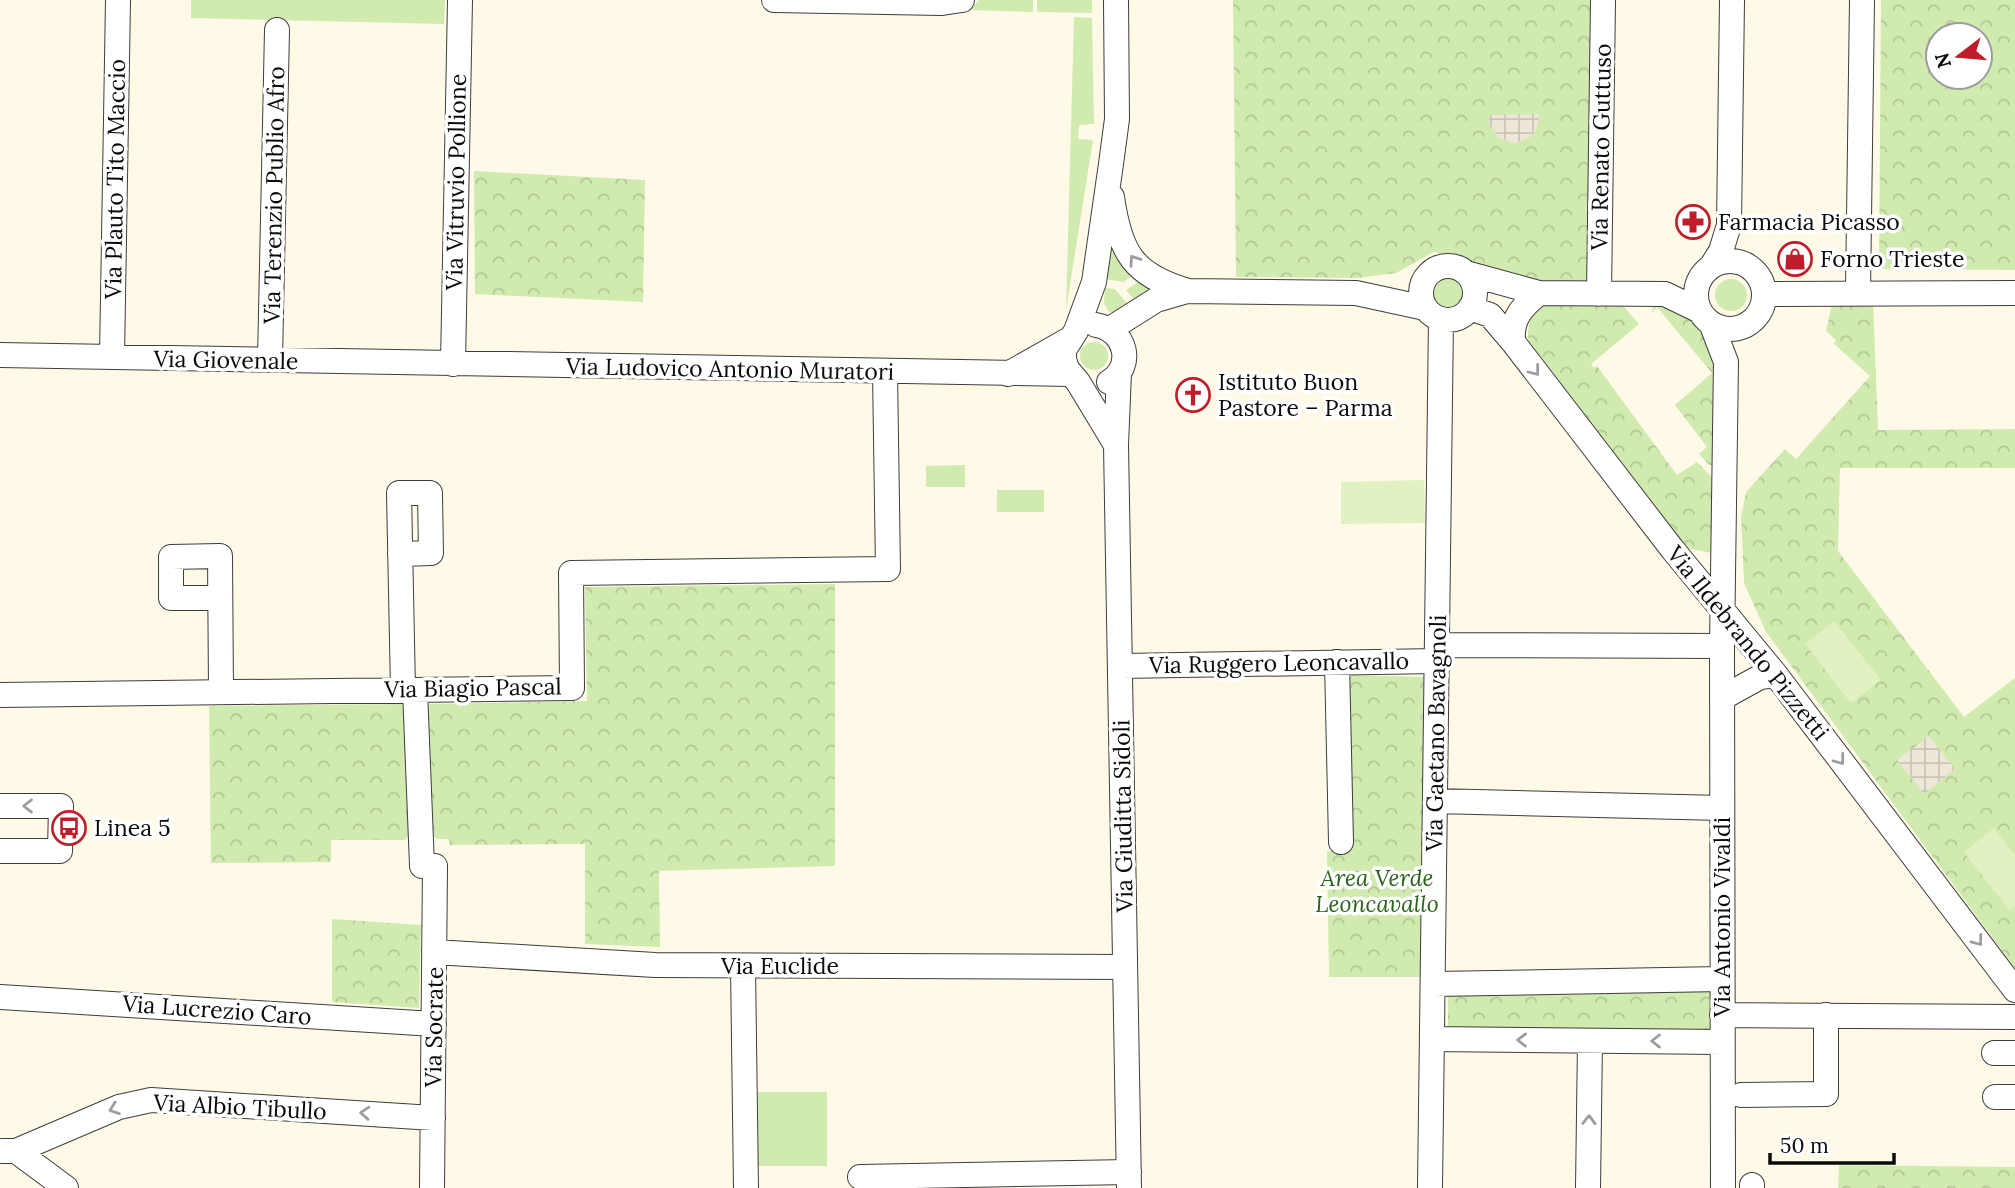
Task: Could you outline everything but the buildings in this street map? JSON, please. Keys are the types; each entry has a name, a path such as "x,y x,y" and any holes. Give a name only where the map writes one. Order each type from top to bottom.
{"street":[{"name":"Via Plauto Tito Maccio","path":"112,358 118,0"},
{"name":"Via Vitruvio Pollione","path":"453,364 460,0"},
{"path":"774,0 942,3 962,0"},
{"name":"Via Giuditta Sidoli","path":"1116,0 1117,119 1094,282 1064,359 1116,445"},
{"name":"Via Renato Guttuso","path":"1599,294 1603,0"},
{"path":"1726,362 1697,295 1706,273 1721,251 1730,225 1732,0"},
{"path":"1858,291 1862,0"},
{"name":"Via Terenzio Publio Afro","path":"270,360 277,30"},
{"name":"Via Giuditta Sidoli","path":"1111,164 1116,222 1132,260 1153,280 1192,291"},
{"path":"1726,362 1745,326 1760,313 1764,294 1762,284 1741,257 1730,225"},
{"path":"1356,293 1433,313 1460,317 1470,308 1539,293 1665,294 1731,261 1750,268"},
{"path":"1433,313 1421,294 1428,274 1443,266 1459,268 1466,273 1539,293"},
{"path":"1466,273 1474,286 1470,308"},
{"path":"1007,375 1072,335 1094,325 1107,328 1160,298 1192,291 1356,293 1403,288 1424,280"},
{"name":"Via Giuditta Sidoli","path":"1094,282 1107,328 1123,344 1116,445 1129,1180"},
{"path":"1764,294 1858,291 2015,293"},
{"path":"1513,342 1512,328 1522,307 1539,293"},
{"path":"1665,294 1727,329 1745,326"},
{"name":"Via Ildebrando Pizzetti","path":"1470,308 1490,315 1513,342 1673,550 1776,675 2009,982"},
{"path":"1074,378 1088,386 1106,384 1122,364 1139,312"},
{"name":"Via Gaetano Bavagnoli","path":"1432,1188 1437,653 1433,313"},
{"name":"Via Giovenale","path":"0,355 453,364"},
{"name":"Via Antonio Vivaldi","path":"1723,1188 1722,610 1726,362"},
{"name":"Via Ludovico Antonio Muratori","path":"453,364 1074,378"},
{"name":"Via Biagio Pascal","path":"0,695 572,688 571,573 888,569 885,372"},
{"path":"1673,550 1695,563 1710,562 1723,557"},
{"name":"Via Socrate","path":"400,554 409,690 429,866 434,952 432,1188"},
{"path":"220,598 221,692"},
{"name":"Via Ruggero Leoncavallo","path":"1121,666 1337,662 1437,653 1722,646"},
{"path":"1337,662 1341,842"},
{"path":"1722,698 1760,677 1776,675"},
{"path":"1435,801 1722,807"},
{"path":"0,806 61,806 60,850 0,851"},
{"name":"Via Euclide","path":"434,952 655,965 1125,967"},
{"path":"743,966 746,1188"},
{"path":"1433,984 1722,979"},
{"path":"1722,1015 2005,1016 2005,996 2009,982"},
{"name":"Via Lucrezio Caro","path":"0,997 434,1024"},
{"path":"1741,1095 1826,1094 1826,1016"},
{"path":"1432,1039 1722,1042"},
{"path":"1588,1188 1590,1041"},
{"name":"Via Albio Tibullo","path":"8,1151 118,1107 151,1100 433,1118"},
{"path":"8,1151 66,1188"},
{"path":"860,1177 1129,1180"}],"green space":[{"path":"191,0 445,0 444,24 191,18"},
{"path":"979,0 1033,0 1033,12 969,10"},
{"path":"1037,0 1092,0 1092,13 1037,12"},
{"path":"1233,0 1595,0 1590,284 1531,281 1434,252 1396,273 1358,278 1236,277"},
{"path":"1881,0 2015,0 2015,270 1879,269"},
{"path":"1074,17 1092,18 1094,124 1079,125 1078,139 1093,140 1066,310"},
{"path":"474,171 645,180 643,302 475,294"},
{"path":"1111,240 1136,274 1123,282 1106,279"},
{"path":"1448,274 1462,279 1467,293 1462,307 1448,312 1434,307 1429,293 1434,279"},
{"path":"1731,279 1742,284 1747,295 1742,306 1731,311 1720,306 1715,295 1720,284"},
{"path":"1141,280 1157,288 1135,301 1126,290"},
{"path":"1105,288 1115,289 1129,306 1115,313 1108,311 1104,303"},
{"path":"1544,300 1623,306 1639,324 1591,364 1594,368 1597,366 1677,475 1697,462 1712,477 1712,553 1685,548 1529,351 1529,323 1534,311"},
{"path":"1833,300 1873,301 1878,430 2015,429 2015,468 1840,468 1838,551 1964,717 2015,678 2015,968 1766,632 1744,583 1741,517 1746,492 1785,449 1796,459 1870,376 1834,344 1836,340 1826,331"},
{"path":"1654,303 1688,311 1695,323 1713,334 1713,465 1709,465 1699,454 1707,447 1675,405 1712,373 1657,307 1651,313"},
{"path":"1094,342 1104,346 1108,356 1104,366 1094,370 1084,366 1080,356 1084,346"},
{"path":"965,465 965,487 926,487 926,466"},
{"path":"1424,480 1425,523 1341,524 1341,482"},
{"path":"997,490 1044,490 1044,512 997,512"},
{"path":"835,584 835,866 659,871 660,947 585,944 585,844 450,845 449,839 437,839 431,833 425,704 587,701 585,587"},
{"path":"1834,621 1881,680 1851,703 1805,644"},
{"name":"Area Verde Leoncavallo","path":"1344,675 1429,677 1428,977 1329,977 1327,851 1346,851"},
{"path":"405,704 411,833 405,840 331,840 331,862 211,863 209,706"},
{"path":"1994,828 2015,855 2015,905 2009,910 1964,852"},
{"path":"332,919 421,925 419,1008 332,1002"},
{"path":"1711,986 1710,1031 1448,1031 1448,989"},
{"path":"758,1092 827,1092 827,1166 758,1166"},
{"path":"1839,1165 2015,1167 2015,1188 1838,1188"}],"shaded area":[{"path":"1540,114 1536,131 1530,137 1515,143 1499,138 1489,124 1489,115"},
{"path":"1929,736 1955,769 1924,794 1897,760"}],"place":[{"name":"Farmacia Picasso","path":"1693,222"},
{"name":"Forno Trieste","path":"1795,259"},
{"name":"Istituto Buon Pastore – Parma","path":"1193,395"},
{"name":"Linea 5","path":"69,828"}]}
